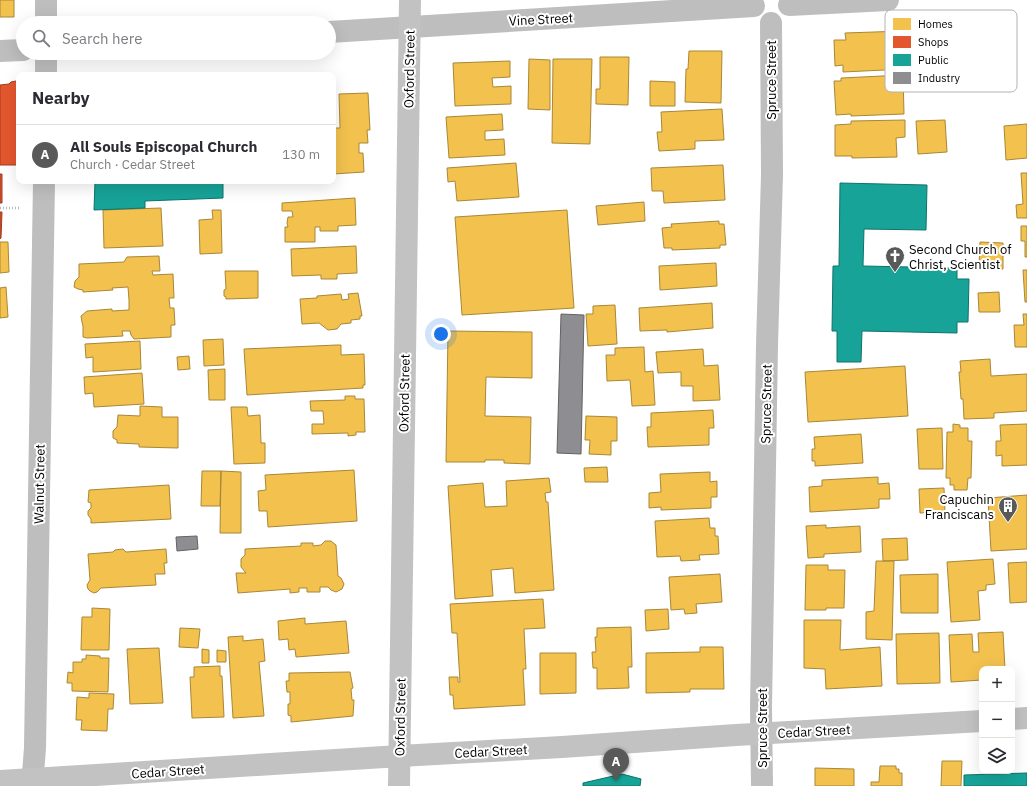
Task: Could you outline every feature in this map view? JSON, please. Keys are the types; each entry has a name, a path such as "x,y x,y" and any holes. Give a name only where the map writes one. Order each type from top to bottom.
{"street":[{"path":"46,0 46,16"},
{"name":"Oxford Street","path":"399,786 410,0"},
{"path":"754,3 755,12 761,20 771,23 781,20 785,16 788,3 888,0"},
{"name":"Vine Street","path":"336,31 754,3"},
{"name":"Spruce Street","path":"762,786 761,708 767,353 772,175 771,23"},
{"path":"0,51 16,50"},
{"path":"46,60 46,72"},
{"name":"Walnut Street","path":"32,783 35,748 44,184"},
{"path":"1015,719 1027,718"},
{"name":"Cedar Street","path":"0,781 32,783 400,756 979,721"}],"building: Homes":[{"path":"0,0 14,0 14,17 0,17"},
{"path":"885,32 885,70 843,72 843,65 835,66 834,40 846,40 845,33"},
{"path":"689,51 722,51 721,103 685,102 686,69 688,69"},
{"path":"600,57 629,57 628,105 596,104 596,89 600,89"},
{"path":"529,59 550,60 550,110 528,109"},
{"path":"553,59 592,59 590,144 552,143"},
{"path":"510,61 510,77 492,78 493,87 511,86 511,104 455,106 453,63"},
{"path":"885,76 885,92 903,92 904,114 851,116 851,114 836,115 834,81 841,81 841,78"},
{"path":"650,81 675,82 675,106 650,106"},
{"path":"368,93 370,130 367,130 368,143 359,143 359,153 363,153 364,172 336,174 336,128 340,128 339,94"},
{"path":"722,109 724,140 695,141 695,149 659,151 657,132 662,132 661,112"},
{"path":"502,114 503,130 485,131 485,140 504,139 505,155 449,158 446,117"},
{"path":"905,120 905,137 896,138 897,157 852,158 852,156 835,156 835,125 851,124 851,121"},
{"path":"945,120 947,152 918,154 916,121"},
{"path":"1027,124 1027,158 1006,160 1004,126"},
{"path":"516,163 519,197 457,201 455,181 448,182 447,168"},
{"path":"723,165 725,200 664,203 663,191 652,191 651,168"},
{"path":"1021,173 1027,173 1027,218 1017,218 1016,205 1023,204"},
{"path":"355,198 356,225 338,226 338,231 320,231 320,227 315,227 315,242 285,242 285,227 288,227 288,217 293,217 292,211 282,211 282,203"},
{"path":"644,202 645,221 598,225 596,206"},
{"path":"161,208 163,246 104,248 103,210"},
{"path":"212,210 221,210 222,253 200,254 199,220 213,219"},
{"path":"567,210 574,308 462,315 455,217"},
{"path":"719,221 719,224 724,224 726,245 720,245 720,248 672,250 672,248 664,248 662,228 672,227 671,224"},
{"path":"1021,226 1027,226 1027,257 1025,257 1025,241 1021,241"},
{"path":"0,242 8,242 9,272 0,273"},
{"path":"980,242 1003,243 1003,269 979,268"},
{"path":"356,246 357,273 337,274 337,279 321,279 321,275 292,276 291,249"},
{"path":"159,256 160,271 152,271 153,275 173,274 174,298 169,298 170,308 174,308 175,325 171,325 171,337 134,339 130,331 122,331 123,336 83,337 81,316 87,311 112,309 112,311 129,310 129,300 128,287 112,288 113,290 83,292 83,290 74,287 75,281 79,277 79,264 124,262 127,257"},
{"path":"716,263 717,286 660,290 659,266"},
{"path":"1023,270 1027,270 1027,302 1025,302"},
{"path":"225,271 258,271 258,298 226,299 224,296 224,290 226,289"},
{"path":"6,287 8,317 0,318 0,288"},
{"path":"999,292 1000,312 979,312 978,293"},
{"path":"358,293 362,316 360,316 360,319 351,320 351,323 341,324 337,329 328,330 319,323 302,324 300,299 341,294 342,300 349,299 348,294"},
{"path":"712,303 713,328 667,332 667,330 640,331 639,308"},
{"path":"615,305 617,344 588,346 586,314 593,314 593,306"},
{"path":"1023,314 1027,314 1027,347 1015,347 1014,325 1024,325"},
{"path":"448,331 532,332 532,378 486,377 485,416 531,417 530,464 504,463 504,460 485,460 485,462 446,462"},
{"path":"223,339 224,365 204,366 203,340"},
{"path":"140,341 141,369 93,372 93,357 86,358 85,344"},
{"path":"341,345 341,355 364,354 365,385 363,385 363,388 247,395 244,349"},
{"path":"644,347 645,372 653,371 655,405 632,406 630,380 607,381 606,355 615,355 615,348"},
{"path":"703,349 704,366 718,365 720,400 693,401 693,386 681,386 681,372 658,373 656,352"},
{"path":"189,356 190,369 178,370 177,357"},
{"path":"990,359 991,376 1027,374 1027,411 994,413 994,418 964,419 959,372 961,372 960,361"},
{"path":"905,366 908,416 808,422 805,372"},
{"path":"225,369 225,400 209,400 208,370"},
{"path":"142,373 144,404 94,407 93,393 85,394 84,377"},
{"path":"345,396 355,396 355,399 364,399 365,432 356,432 356,435 348,436 348,433 312,434 312,424 324,424 323,411 311,411 310,401 345,400"},
{"path":"140,406 162,407 162,417 178,417 178,448 139,447 139,444 117,443 117,440 113,438 113,431 117,427 118,415 140,416"},
{"path":"231,407 247,407 248,416 260,415 261,443 265,443 265,463 234,464"},
{"path":"713,410 714,428 709,428 709,445 648,447 647,427 651,427 651,413"},
{"path":"586,416 617,417 617,441 611,441 611,455 589,454 590,440 585,440"},
{"path":"953,424 960,425 960,428 968,428 968,441 972,441 971,478 968,478 967,490 954,490 954,485 950,485 950,478 946,478 947,432 953,432"},
{"path":"1027,424 1027,465 1002,466 1002,455 996,456 996,441 1001,441 1000,425"},
{"path":"942,428 943,469 919,469 917,429"},
{"path":"861,434 863,463 815,466 815,461 812,461 812,449 815,449 814,437"},
{"path":"607,467 608,482 585,482 584,468"},
{"path":"354,470 357,521 268,527 267,511 259,511 258,491 266,490 265,475"},
{"path":"202,471 221,471 220,506 201,506"},
{"path":"221,471 241,472 241,533 220,533"},
{"path":"710,472 710,482 717,481 717,497 711,497 711,508 661,510 661,507 649,508 649,493 661,492 660,474"},
{"path":"878,477 878,484 889,483 890,499 879,499 879,508 810,512 809,487 822,486 822,480"},
{"path":"549,478 551,492 545,493 546,502 548,502 554,590 515,593 513,568 491,570 493,596 455,599 448,486 483,483 485,507 507,506 506,481"},
{"path":"169,485 171,519 91,523 91,519 88,515 88,511 91,508 91,503 88,502 89,490"},
{"path":"944,488 945,512 920,513 919,489"},
{"name":"Capuchin Franciscans","path":"1027,495 1027,549 991,551 988,498"},
{"path":"709,518 710,528 715,528 715,536 718,536 719,554 699,555 700,560 681,561 680,556 657,557 655,521"},
{"path":"826,525 826,528 860,526 861,552 824,554 824,557 808,558 806,526"},
{"path":"907,538 908,560 883,561 882,539"},
{"path":"325,541 331,541 336,545 338,576 344,584 342,589 336,592 328,587 320,587 320,592 307,592 307,588 299,588 299,592 290,593 290,589 238,593 236,573 246,573 241,567 241,559 245,555 245,549 301,546 301,543 313,543 313,546 321,545"},
{"path":"123,549 126,552 166,549 167,563 164,563 165,574 155,574 156,585 101,588 94,593 90,591 87,585 90,580 88,554 113,552 115,550"},
{"path":"993,559 995,584 986,585 986,590 978,591 980,620 951,622 947,562"},
{"path":"876,561 894,561 892,640 866,639 866,612 874,611"},
{"path":"1027,562 1027,602 1010,603 1008,563"},
{"path":"806,565 828,565 828,570 845,570 844,608 805,610"},
{"path":"720,574 722,602 696,604 697,613 685,614 684,609 671,610 669,577"},
{"path":"938,574 938,613 901,613 900,575"},
{"path":"543,599 545,628 524,629 526,669 523,669 525,705 454,709 453,695 450,695 449,677 458,677 458,682 460,682 457,633 452,633 450,604"},
{"path":"92,608 110,609 109,650 81,650 82,617 92,617"},
{"path":"668,609 669,629 646,631 645,610"},
{"path":"305,618 305,624 346,621 349,653 296,657 295,649 289,650 288,639 279,640 278,621"},
{"path":"804,620 841,620 840,650 880,647 882,686 826,689 825,669 804,668"},
{"path":"631,627 632,667 628,667 629,688 597,689 597,668 593,668 592,652 596,652 595,637 597,637 597,628"},
{"path":"180,628 200,629 198,648 179,647"},
{"path":"1003,632 1005,666 979,666 979,680 951,682 949,635 972,634 973,652 979,652 978,633"},
{"path":"939,633 940,683 897,684 896,634"},
{"path":"243,636 243,641 263,639 265,661 259,662 264,716 233,718 228,637"},
{"path":"700,647 723,647 724,689 690,689 690,692 646,693 646,653 700,652"},
{"path":"159,648 163,703 130,704 127,649"},
{"path":"202,649 209,650 209,663 202,663"},
{"path":"217,650 226,651 226,662 217,662"},
{"path":"540,653 576,653 576,693 540,694"},
{"path":"86,655 109,658 108,692 72,691 72,683 67,683 68,672 73,673 73,662 82,662 82,659 86,659"},
{"path":"220,666 220,676 222,676 224,717 192,718 190,677 194,677 194,667"},
{"path":"350,672 353,688 351,689 352,700 354,700 353,716 291,722 291,716 288,715 290,692 287,692 286,681 289,681 289,673"},
{"path":"89,693 114,694 113,709 108,709 107,731 81,730 82,720 76,720 77,697 89,698"},
{"path":"942,761 962,761 961,786 941,786"},
{"path":"880,766 896,766 896,769 899,769 899,773 902,773 902,786 871,786 871,782 879,782"},
{"path":"815,768 854,769 854,786 815,786"}],"building: Shops":[{"path":"16,81 16,165 0,165 0,85 9,84"},
{"path":"0,174 2,174 2,203 0,203"},
{"path":"0,212 2,212 0,239"}],"building: Public":[{"name":"Second Church of Christ, Scientist","path":"840,183 927,185 926,230 864,229 863,266 957,268 957,279 969,279 968,322 957,322 957,333 862,331 861,362 837,362 837,331 832,331 833,266 839,266"},
{"path":"95,184 223,184 223,198 145,201 145,208 94,210"},
{"path":"1027,773 1027,786 964,786 964,775"},
{"path":"622,774 641,779 640,786 583,786 583,783"}],"building: Industry":[{"path":"561,314 584,315 581,454 557,453"},
{"path":"197,536 198,549 177,551 176,537"}],"place":[{"name":"Second Church of Christ, Scientist","path":"895,273"},
{"name":"Capuchin Franciscans","path":"1008,523"},
{"name":"All Souls Episcopal Church","path":"616,781"}]}
